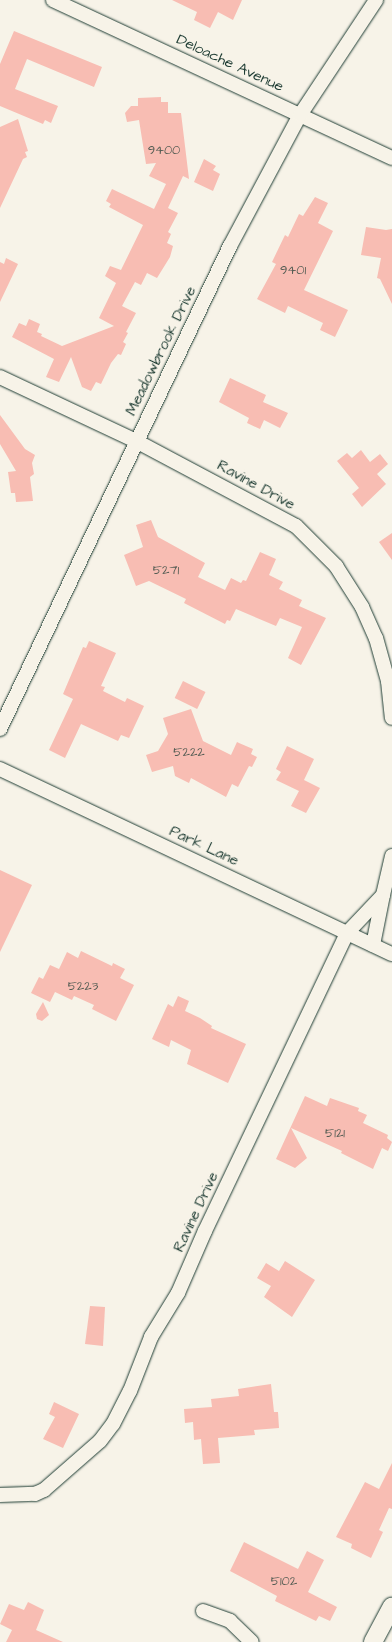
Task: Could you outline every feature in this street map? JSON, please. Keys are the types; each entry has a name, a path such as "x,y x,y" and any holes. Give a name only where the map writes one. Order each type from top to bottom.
{"main road":[{"path":"373,1642 392,1607"}],"street":[{"name":"Deloache Avenue","path":"53,0 392,158"},
{"name":"Meadowbrook Drive","path":"0,729 230,246 300,115 376,0"},
{"name":"Ravine Drive","path":"0,377 136,441 266,508 296,526 316,544 348,583 376,638 388,681 392,718"},
{"name":"Park Lane","path":"0,769 392,954"},
{"path":"373,945 392,856"},
{"name":"Ravine Drive","path":"0,1495 35,1494 44,1490 100,1441 113,1424 130,1391 151,1336 178,1293 205,1231 347,933 383,895"},
{"path":"203,1611 230,1621 252,1642"}],"building":[{"path":"172,0 242,0 233,20 218,12 210,28 194,20 197,12"},
{"path":"14,31 102,67 94,87 27,59 15,89 58,106 51,123 45,120 43,124 0,106 0,64"},
{"path":"161,97 161,102 168,102 168,113 181,113 189,179 183,176 168,208 178,213 168,232 171,234 167,243 173,246 170,257 157,278 147,273 141,285 135,282 122,306 136,313 126,332 128,333 123,342 126,344 121,355 118,354 111,363 101,384 96,382 91,391 82,387 71,357 59,382 46,377 54,359 12,337 19,323 26,326 29,319 40,324 37,332 42,334 41,336 62,346 114,326 99,318 116,283 105,276 110,266 121,270 143,225 109,207 111,204 106,201 112,189 154,209 166,184 149,176 156,163 146,164 139,120 127,122 125,113 131,106 138,106 138,98"},
{"path":"18,119 28,151 25,152 27,157 23,159 0,208 0,127"},
{"path":"204,159 216,166 213,170 220,174 213,191 194,182"},
{"path":"315,197 328,203 318,223 333,231 304,290 348,310 335,337 320,330 323,323 288,306 285,313 257,299 276,264 272,262 285,235 288,237 299,214 303,216"},
{"path":"366,227 386,230 392,229 392,304 380,279 377,278 381,258 361,255"},
{"path":"6,258 18,264 0,302 0,262 4,264"},
{"path":"230,378 266,395 263,402 288,413 280,428 264,420 260,429 247,423 249,418 219,402"},
{"path":"0,415 25,449 35,455 32,463 34,474 30,477 33,501 16,502 15,493 11,493 8,472 16,471 0,444"},
{"path":"361,450 370,462 380,454 388,464 377,474 386,484 362,507 352,494 359,488 337,461 347,453 352,458"},
{"path":"151,520 158,537 205,563 198,577 225,590 231,578 241,583 243,580 246,581 260,552 276,559 269,575 283,582 279,589 302,600 299,606 326,618 301,665 288,658 302,627 280,618 276,626 236,609 230,621 227,620 225,624 184,603 186,599 149,581 136,586 124,555 143,547 136,525"},
{"path":"392,533 392,560 379,542"},
{"path":"89,641 116,653 101,686 105,687 103,691 125,702 127,698 144,706 129,738 121,735 118,741 81,724 65,758 49,750 73,699 63,694 83,647 86,648"},
{"path":"183,681 205,692 197,709 175,698"},
{"path":"191,709 203,741 231,755 237,742 253,749 251,754 257,757 252,767 249,766 238,787 232,784 226,797 191,778 189,783 175,776 173,766 152,772 146,755 158,751 168,734 163,718"},
{"path":"287,746 314,759 304,780 320,788 306,813 291,806 299,791 276,780 281,772 276,769"},
{"path":"0,870 32,885 0,952"},
{"path":"81,951 112,966 113,963 125,969 120,978 134,985 116,1021 92,1009 94,1005 74,996 72,1000 55,992 50,1002 31,993 39,977 43,979 50,965 59,969 67,952 78,958"},
{"path":"178,996 189,1001 185,1011 200,1018 212,1026 211,1028 246,1044 228,1083 187,1064 191,1050 171,1040 169,1047 152,1039 168,1004 173,1007"},
{"path":"43,1002 49,1015 42,1021 37,1019 36,1014"},
{"path":"305,1096 327,1106 330,1098 359,1108 358,1111 367,1115 363,1123 388,1135 387,1138 392,1142 388,1151 382,1148 373,1169 341,1153 342,1151 291,1128 307,1158 295,1168 276,1159"},
{"path":"285,1261 315,1280 292,1317 264,1297 271,1286 257,1278 266,1263 279,1271"},
{"path":"90,1306 105,1307 103,1346 85,1344"},
{"path":"271,1384 274,1412 278,1412 279,1428 254,1430 255,1435 218,1438 220,1463 203,1464 201,1439 194,1440 193,1422 185,1423 184,1409 212,1407 211,1399 239,1396 238,1389"},
{"path":"54,1402 79,1414 63,1448 43,1439 55,1417 49,1414"},
{"path":"392,1463 392,1509 389,1508 379,1530 383,1532 371,1558 351,1548 352,1544 336,1537 365,1482 379,1489"},
{"path":"244,1542 298,1569 307,1551 324,1560 308,1592 337,1607 330,1621 319,1616 316,1621 275,1601 277,1596 230,1571"},
{"path":"28,1602 44,1610 36,1630 63,1642 6,1642 12,1630 0,1624 9,1604 24,1610"}]}
